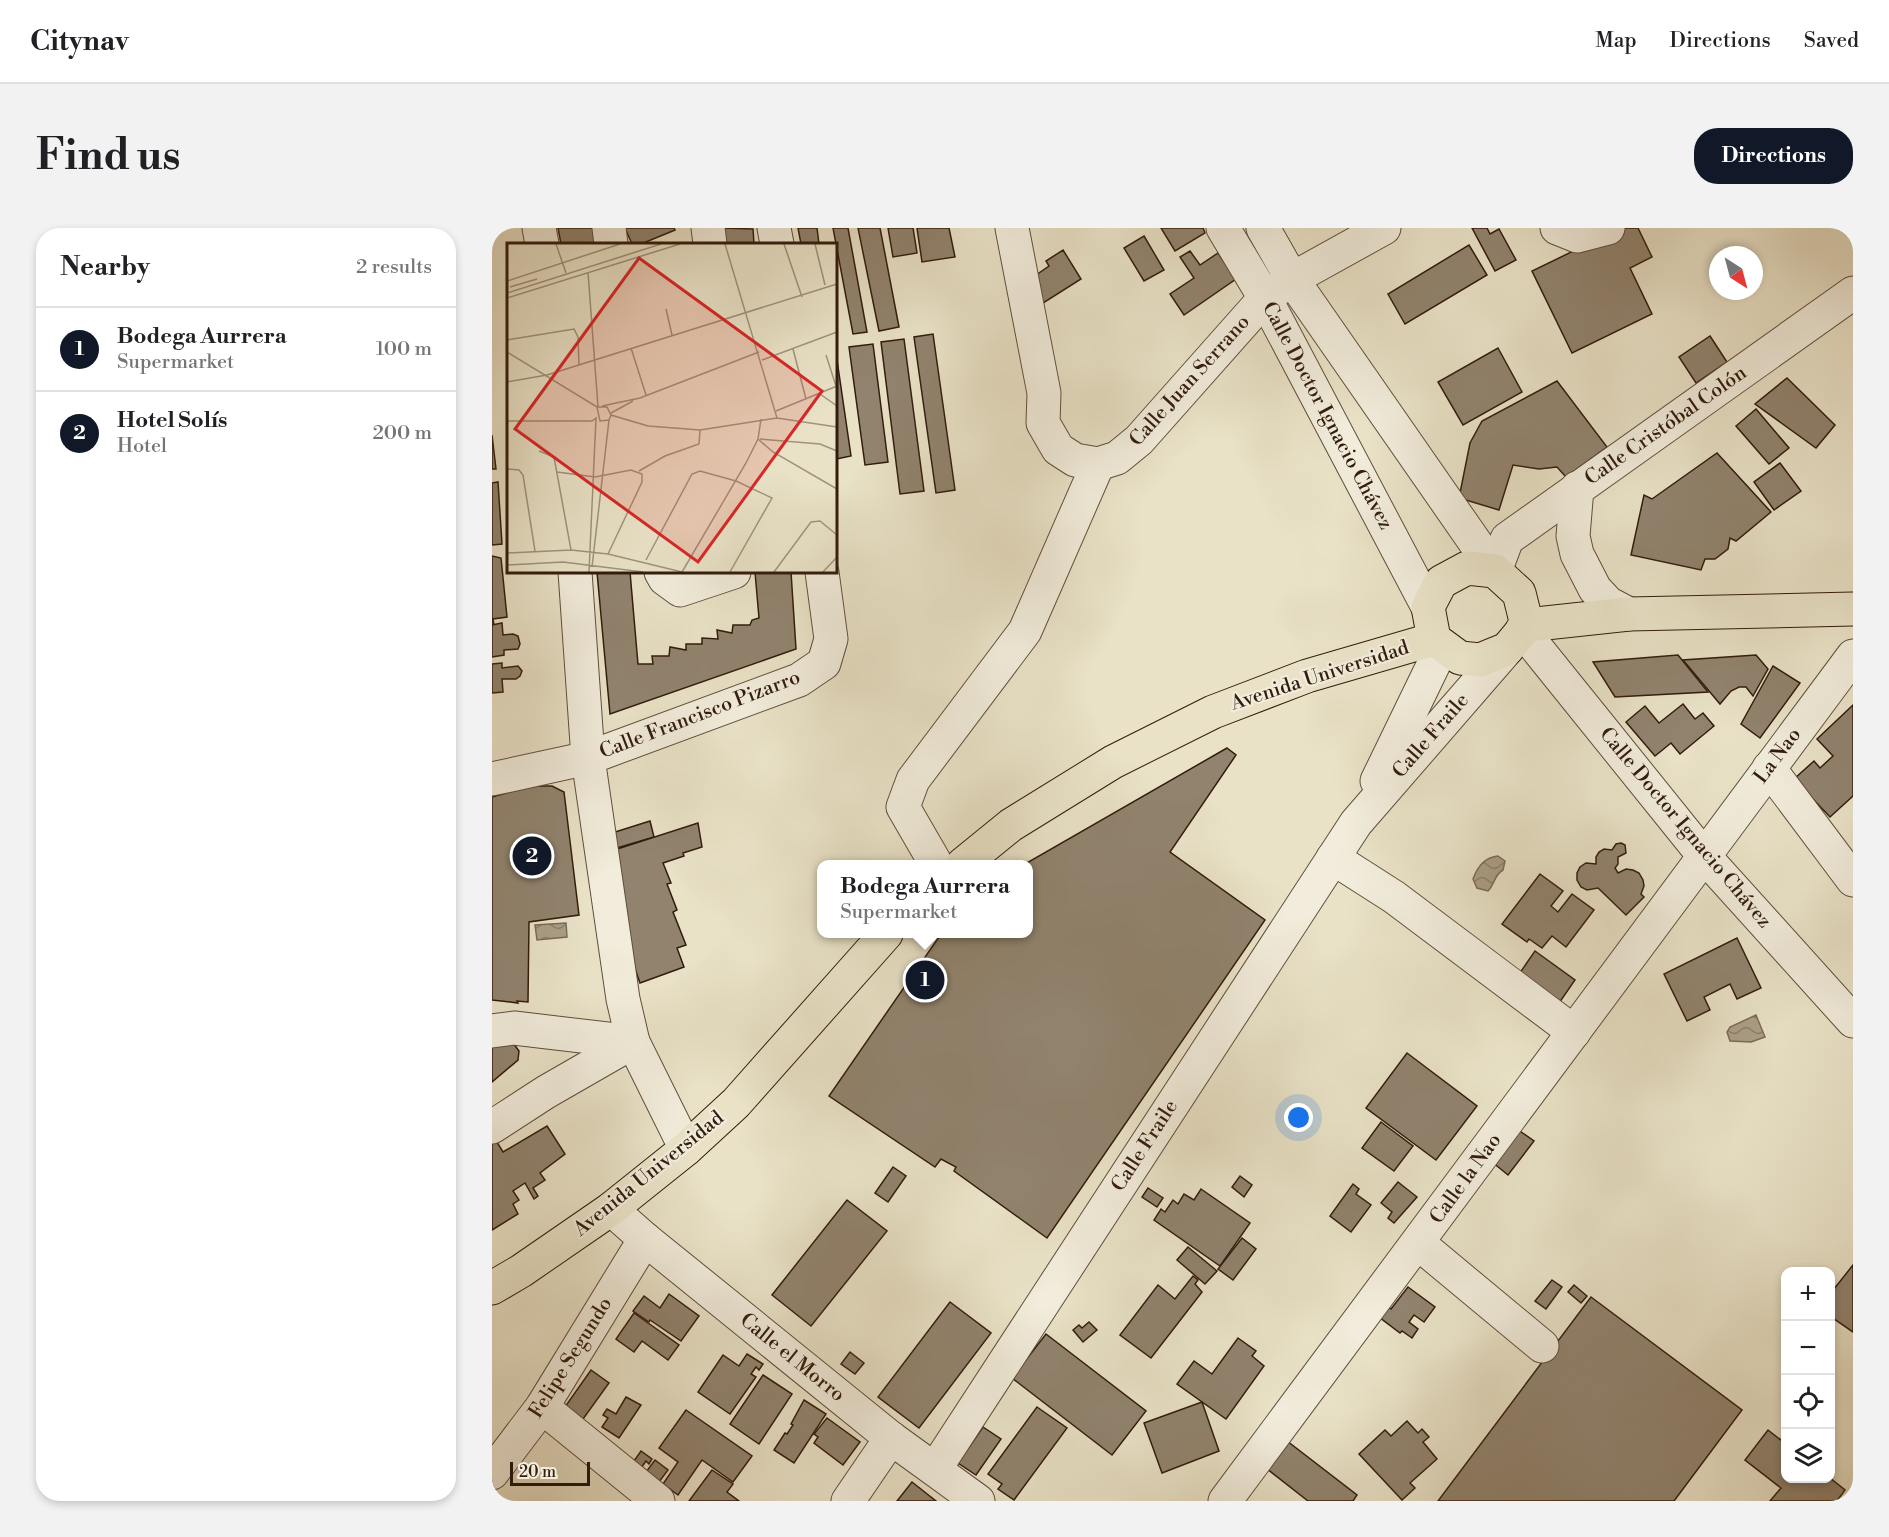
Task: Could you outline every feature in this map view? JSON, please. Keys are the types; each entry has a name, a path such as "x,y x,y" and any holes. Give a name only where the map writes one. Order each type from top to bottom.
{"main road":[{"path":"1428,607 1441,582 1467,568 1495,571 1519,592 1519,635"},
{"name":"Avenida Universidad","path":"968,860 1011,825 1113,762 1213,712 1307,676 1438,643 1428,607"},
{"path":"1438,643 1460,658 1480,660 1519,635 1629,614 1853,609"},
{"name":"Avenida Universidad","path":"492,1288 521,1271 611,1209 686,1149 736,1103 882,938"}],"street":[{"path":"539,228 542,243"},
{"path":"609,228 611,243"},
{"path":"708,228 710,243"},
{"path":"774,228 777,243"},
{"path":"934,860 903,807 910,789 914,780 1025,631 1098,464 1075,460 1058,449 1043,423 1044,393 1012,228"},
{"name":"Calle Doctor Ignacio Chávez","path":"1223,228 1265,298 1428,607"},
{"name":"Calle Doctor Ignacio Chávez","path":"1263,228 1292,279 1495,571"},
{"name":"Calle Juan Serrano","path":"1098,464 1117,458 1139,440 1265,298 1292,279 1384,228"},
{"path":"1557,228 1577,236 1608,228"},
{"name":"Calle Cristóbal Colón","path":"1495,571 1507,539 1853,293"},
{"path":"1577,488 1573,536 1577,554 1595,589 1608,603 1629,614"},
{"name":"Calle Francisco Pizarro","path":"575,573 588,758 623,999 633,1042 686,1149"},
{"path":"662,573 665,579 680,590 731,573"},
{"name":"Calle Francisco Pizarro","path":"492,779 588,758 799,680 824,663 831,639 822,573"},
{"name":"Calle Doctor Ignacio Chávez","path":"1519,635 1704,856 1853,1021"},
{"name":"Calle Fraile","path":"935,1469 1356,823 1519,635"},
{"name":"Calle Fraile","path":"1356,823 1438,643"},
{"name":"La Nao","path":"1704,856 1853,656"},
{"path":"1769,768 1853,880"},
{"name":"Calle la Nao","path":"1225,1501 1704,856"},
{"path":"1333,858 1394,897 1574,1032"},
{"path":"492,1031 514,1028 633,1042"},
{"path":"492,1127 546,1092 633,1042"},
{"name":"Calle el Morro","path":"611,1209 891,1438 978,1501"},
{"name":"Felipe Segundo","path":"492,1473 542,1407 645,1239"},
{"path":"1418,1243 1542,1346"},
{"path":"542,1407 658,1501"},
{"path":"848,1501 891,1438"}],"water":[{"path":"1498,856 1505,861 1503,870 1488,891 1477,888 1473,879 1477,871 1485,861"},
{"path":"566,923 567,937 537,940 535,925"},
{"path":"1756,1015 1765,1037 1751,1042 1730,1041 1727,1032 1730,1027"}],"building":[{"path":"558,228 598,228 599,243 561,243"},
{"path":"625,228 674,228 675,230 643,243 632,243"},
{"path":"720,228 753,229 754,243 723,243"},
{"path":"798,228 817,228 819,243 801,243"},
{"path":"833,228 848,228 867,332 853,334"},
{"path":"858,228 880,228 899,327 879,331"},
{"path":"888,228 913,228 917,253 893,257"},
{"path":"917,228 949,228 955,257 922,262"},
{"path":"1161,228 1203,228 1205,233 1175,251"},
{"path":"1472,228 1487,228 1490,234 1499,229 1516,260 1495,271"},
{"path":"1621,228 1638,228 1652,257 1630,268 1652,314 1572,353 1532,271"},
{"path":"1144,236 1164,270 1144,281 1124,248"},
{"path":"1469,245 1487,275 1405,324 1388,294"},
{"path":"1063,250 1081,279 1040,305 1036,275 1049,266 1046,261"},
{"path":"1190,251 1200,265 1218,253 1236,279 1184,315 1170,294 1194,278 1180,257"},
{"path":"933,334 955,490 936,493 914,337"},
{"path":"1710,336 1727,362 1696,383 1679,357"},
{"path":"904,339 924,491 900,494 881,342"},
{"path":"873,344 888,462 865,465 849,347"},
{"path":"1498,348 1522,392 1463,425 1438,382"},
{"path":"837,360 851,456 837,459"},
{"path":"1787,378 1835,425 1816,448 1755,404"},
{"path":"1557,381 1607,447 1566,477 1557,467 1539,469 1513,465 1499,510 1459,498 1470,443 1482,421"},
{"path":"1756,409 1789,448 1769,464 1736,426"},
{"path":"492,435 496,469 492,469"},
{"path":"1717,453 1771,512 1736,541 1730,538 1728,549 1715,559 1705,559 1701,570 1631,555 1644,495 1652,499"},
{"path":"1780,463 1801,491 1774,510 1754,482"},
{"path":"498,482 502,544 492,545 492,483"},
{"path":"492,556 501,558 507,617 493,619 494,625 492,625"},
{"path":"597,573 630,573 638,664 653,664 652,656 669,656 670,647 686,650 686,644 702,644 702,638 718,639 717,630 732,633 733,625 750,625 752,620 759,618 755,573 791,573 796,649 610,714"},
{"path":"502,623 503,635 518,636 520,644 518,649 504,650 504,655 492,657 492,625"},
{"path":"1678,655 1708,692 1615,697 1593,662"},
{"path":"1756,655 1768,669 1753,696 1746,687 1739,687 1731,691 1720,704 1683,660"},
{"path":"502,663 502,668 518,666 522,671 516,679 502,679 503,692 492,693 492,664"},
{"path":"1773,666 1800,683 1760,738 1741,724"},
{"path":"1683,704 1695,719 1703,713 1714,726 1680,754 1671,743 1655,756 1626,722 1645,706 1659,723"},
{"path":"1853,705 1853,796 1830,817 1794,779 1814,761 1820,768 1833,756 1817,739"},
{"path":"1227,748 1236,755 1170,852 1265,920 1047,1238 954,1171 956,1167 941,1159 935,1167 829,1096 938,938 1033,938 1032,860"},
{"path":"531,786 552,786 564,792 579,915 529,922 528,1002 492,1000 492,797"},
{"path":"650,821 654,837 617,848 612,833"},
{"path":"698,823 702,847 663,863 671,883 667,884 677,910 673,912 686,945 677,948 684,967 640,983 621,929 608,852"},
{"path":"1616,844 1625,845 1626,853 1618,857 1618,864 1615,868 1618,873 1626,869 1639,873 1644,886 1641,894 1644,897 1626,915 1598,888 1587,890 1581,887 1577,880 1580,867 1586,863 1596,864 1599,852 1604,849 1612,850"},
{"path":"1540,874 1563,891 1551,906 1558,912 1572,894 1594,910 1566,947 1552,936 1542,948 1529,939 1527,942 1502,924"},
{"path":"1737,938 1761,988 1737,999 1730,984 1704,997 1710,1010 1687,1021 1664,974"},
{"path":"1535,951 1575,980 1557,1006 1517,977"},
{"path":"508,1036 519,1051 518,1060 492,1082 492,1039"},
{"path":"1407,1053 1477,1106 1436,1160 1366,1108"},
{"path":"1381,1122 1413,1146 1394,1171 1362,1148"},
{"path":"547,1126 565,1154 540,1173 545,1180 533,1188 538,1196 534,1199 525,1183 513,1191 519,1200 513,1204 518,1214 492,1230 492,1134 503,1152"},
{"path":"1517,1129 1534,1141 1508,1175 1492,1162"},
{"path":"893,1167 906,1176 888,1202 875,1193"},
{"path":"1240,1176 1252,1185 1244,1197 1232,1187"},
{"path":"1398,1182 1417,1197 1394,1223 1388,1218 1392,1212 1381,1203"},
{"path":"1353,1184 1359,1189 1356,1194 1371,1205 1351,1232 1330,1216"},
{"path":"1148,1188 1163,1198 1157,1207 1142,1197"},
{"path":"1201,1189 1250,1223 1220,1266 1154,1220 1161,1209 1165,1212 1173,1200 1178,1204 1184,1194 1194,1200"},
{"path":"847,1200 887,1231 811,1326 772,1295"},
{"path":"1242,1238 1256,1249 1233,1280 1218,1269"},
{"path":"1188,1247 1217,1271 1205,1284 1177,1260"},
{"path":"1853,1265 1853,1332 1835,1319 1835,1288"},
{"path":"1193,1276 1198,1280 1195,1284 1202,1292 1151,1358 1120,1335 1158,1285 1175,1299"},
{"path":"1552,1280 1562,1287 1546,1309 1535,1301"},
{"path":"1574,1285 1587,1296 1581,1303 1568,1292"},
{"path":"1408,1287 1435,1307 1424,1322 1414,1315 1409,1322 1418,1329 1412,1338 1402,1331 1400,1333 1379,1317 1387,1306 1391,1309"},
{"path":"669,1294 699,1316 681,1341 633,1311 644,1296 660,1308"},
{"path":"1591,1297 1742,1410 1674,1501 1438,1501"},
{"path":"950,1302 991,1333 919,1428 878,1397"},
{"path":"634,1313 679,1345 668,1360 642,1341 634,1352 616,1339"},
{"path":"1089,1322 1097,1330 1083,1342 1073,1330 1079,1325 1082,1328"},
{"path":"1046,1334 1146,1411 1112,1455 1012,1378"},
{"path":"1238,1338 1256,1351 1252,1356 1264,1366 1226,1419 1177,1384 1194,1361 1212,1374"},
{"path":"850,1352 864,1363 855,1374 841,1364"},
{"path":"747,1354 763,1364 759,1370 756,1367 751,1374 756,1377 730,1414 698,1392 723,1355 739,1366"},
{"path":"591,1370 609,1383 578,1426 560,1414"},
{"path":"763,1375 792,1394 759,1444 730,1424"},
{"path":"626,1397 641,1405 619,1438 602,1427 608,1418 603,1415 607,1409 616,1414"},
{"path":"804,1400 826,1414 794,1463 774,1450 793,1425 791,1424"},
{"path":"1202,1402 1219,1451 1162,1473 1144,1423"},
{"path":"1037,1407 1067,1428 1014,1500 998,1489 1002,1484 988,1474"},
{"path":"686,1410 752,1456 733,1482 702,1460 678,1495 663,1484 678,1462 659,1448"},
{"path":"827,1418 860,1442 843,1465 814,1443 818,1437 814,1434"},
{"path":"1407,1421 1418,1433 1422,1429 1429,1437 1423,1442 1437,1459 1410,1483 1415,1488 1402,1500 1359,1454 1385,1430 1391,1436"},
{"path":"983,1427 1001,1439 976,1475 958,1463"},
{"path":"1768,1430 1781,1440 1781,1483 1835,1482 1845,1490 1837,1501 1770,1501 1781,1488 1745,1460"},
{"path":"1278,1434 1357,1495 1353,1501 1308,1501 1257,1461"},
{"path":"641,1451 652,1459 649,1464 646,1461 637,1474 629,1468"},
{"path":"655,1460 668,1470 659,1482 646,1472"},
{"path":"712,1470 733,1484 727,1492 739,1501 689,1501"},
{"path":"912,1482 936,1501 897,1501"}],"place":[{"name":"Hotel Solís","path":"532,856"},
{"name":"Bodega Aurrera","path":"925,980"}]}
